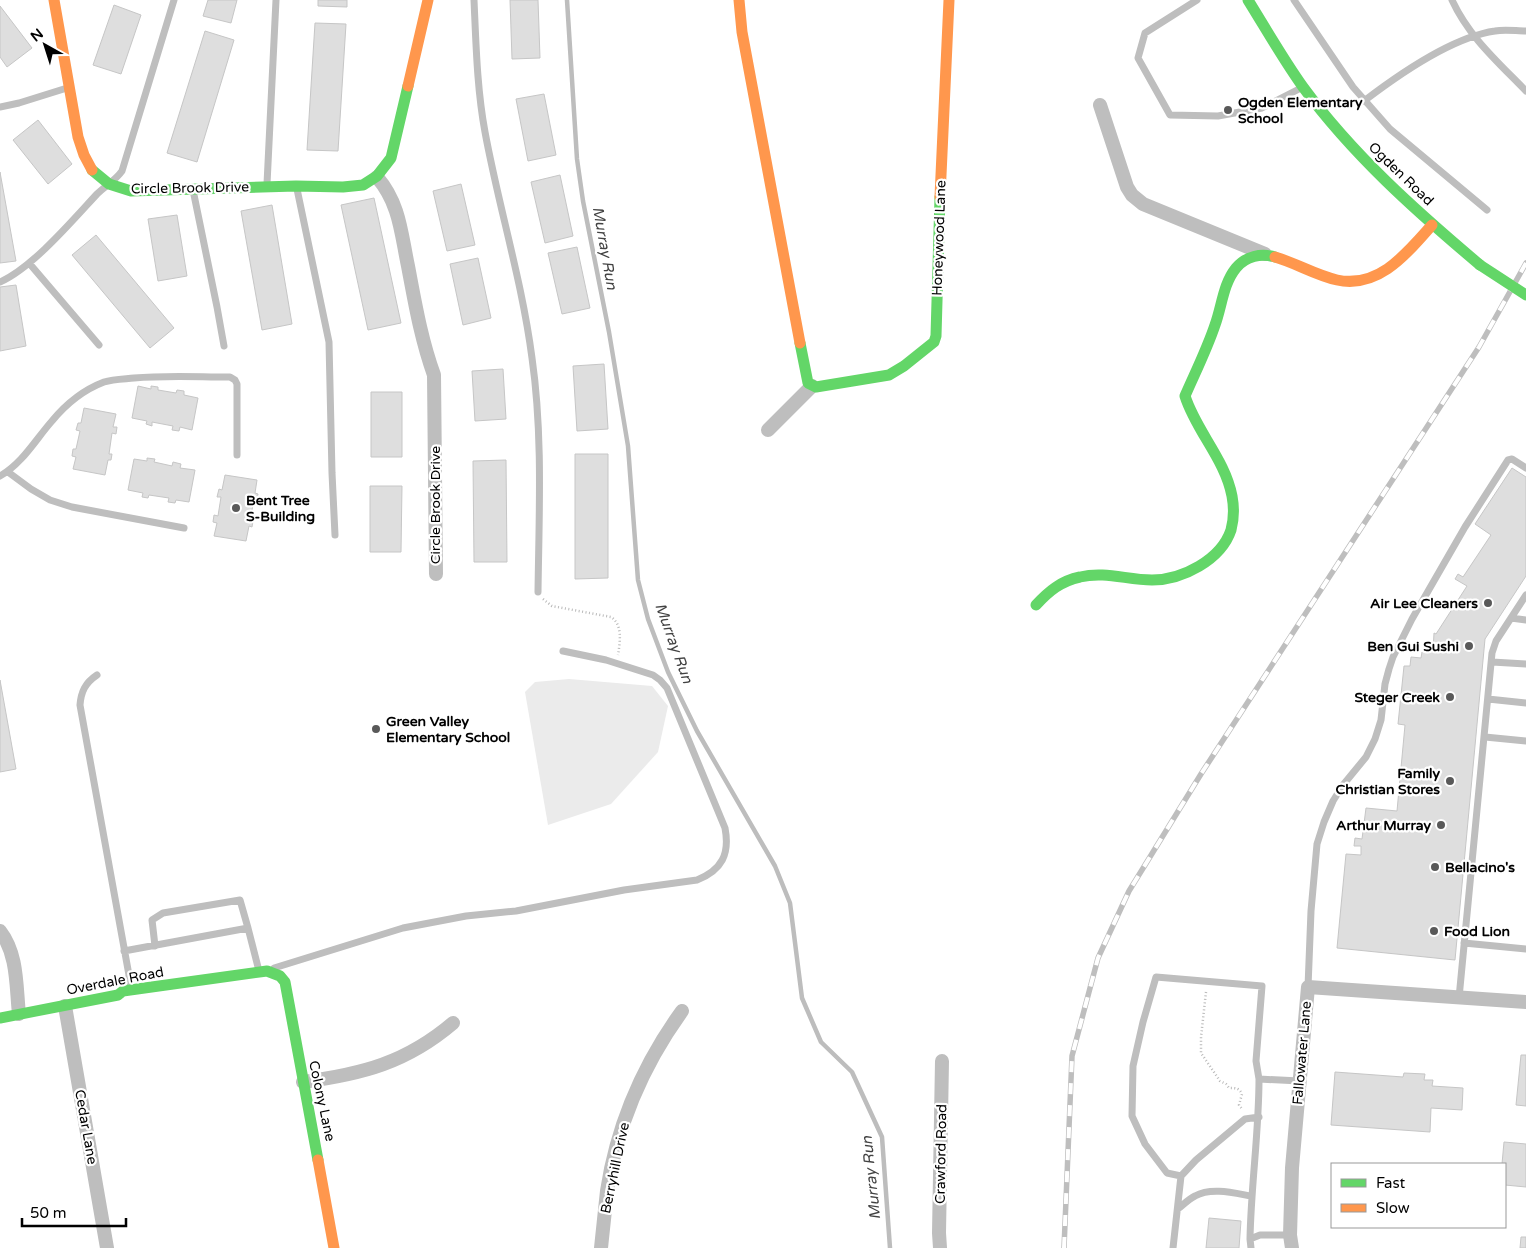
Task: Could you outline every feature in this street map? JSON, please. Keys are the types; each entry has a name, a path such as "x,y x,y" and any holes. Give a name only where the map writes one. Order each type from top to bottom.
{"street":[{"name":"Circle Brook Drive","path":"54,0 69,87 84,156 90,168 98,177 109,184 130,191 356,186 377,177 387,188 397,210 424,348 434,374 436,574"},
{"path":"377,177 391,158 428,0"},
{"path":"739,0 742,32 765,158 808,383 812,386 768,430"},
{"name":"Honeywood Lane","path":"812,386 816,387 889,375 904,366 934,342 936,336 940,190 949,0"},
{"name":"Ogden Road","path":"1248,0 1275,46 1303,87 1369,165 1432,225 1480,265 1526,295"},
{"path":"1100,105 1127,187 1132,195 1143,204 1265,254 1338,281 1368,280 1395,264 1432,225"},
{"path":"1036,606 1055,586 1069,580 1092,575 1158,580 1175,577 1201,565 1223,546 1231,532 1233,517 1229,485 1212,449 1190,414 1185,396 1208,343 1227,285 1234,272 1243,261 1255,255 1265,254"},
{"path":"0,931 14,961 19,1014"},
{"name":"Overdale Road","path":"0,1018 118,995 123,991 263,971"},
{"name":"Colony Lane","path":"263,971 280,976 284,982 334,1248"},
{"name":"Fallowater Lane","path":"1291,1242 1292,1168 1308,987 1526,1002"},
{"name":"Cedar Lane","path":"65,1006 107,1248"},
{"name":"Berryhill Drive","path":"601,1248 608,1190 625,1118 648,1064 682,1011"},
{"path":"303,1082 342,1076 394,1061 417,1050 453,1023"},
{"name":"Crawford Road","path":"940,1248 942,1061"}],"lane":[{"path":"0,282 12,277 29,263 122,171 174,0"},
{"path":"267,187 276,0"},
{"path":"474,0 478,76 485,131 521,294 532,358 540,447 538,592"},
{"path":"1197,0 1145,33 1138,58 1170,115 1218,116 1262,108 1303,87"},
{"path":"1294,0 1334,62 1390,129 1487,210"},
{"path":"1452,0 1462,21 1473,36 1526,91"},
{"path":"1364,100 1408,69 1473,36 1498,30 1526,31"},
{"path":"0,107 69,87"},
{"path":"297,186 329,342 335,535"},
{"path":"193,190 218,308 224,346"},
{"path":"29,263 99,345"},
{"path":"0,476 8,472 24,456 52,420 72,400 104,382 142,377 230,377 235,380 237,384 238,455"},
{"path":"1308,987 1311,912 1317,844 1333,801 1343,785 1366,757 1375,739 1381,720 1385,684 1393,657 1412,619 1465,527 1508,460 1512,459 1526,468"},
{"path":"8,472 50,500 72,507 184,528"},
{"path":"1459,998 1492,662 1496,641 1526,595"},
{"path":"1511,618 1526,620"},
{"path":"155,946 152,920 163,912 240,900 263,971 403,928 466,916 516,911 624,890 697,880 708,876 724,859 727,850 725,828 667,688 653,675 616,663 563,651"},
{"path":"1492,662 1526,664"},
{"path":"97,676 84,688 80,705 129,976 128,984 123,991"},
{"path":"1488,698 1526,703"},
{"path":"1485,737 1526,741"},
{"path":"124,952 248,928"},
{"path":"1464,943 1526,949"},
{"path":"1181,1176 1167,1173 1139,1135 1132,1116 1133,1066 1156,977 1262,986 1256,1061 1259,1079 1259,1117 1251,1196 1251,1248"},
{"path":"1259,1079 1300,1081"},
{"path":"1173,1248 1179,1208 1181,1176 1196,1160 1245,1119 1259,1117"},
{"path":"1179,1208 1196,1195 1212,1192 1228,1192 1251,1196"},
{"path":"1250,1239 1260,1236 1291,1242"}],"path":[{"path":"538,592 552,606 611,617 617,624 620,635 620,646 616,663"},
{"path":"1207,982 1201,1053 1220,1081 1229,1088 1240,1090 1242,1094 1239,1105 1242,1108 1245,1119"}],"shaded area":[{"path":"569,679 652,686 668,706 658,752 611,804 548,825 525,692 535,682"}],"building":[{"path":"208,0 237,0 231,23 203,16"},
{"path":"318,0 347,0 347,7 318,6"},
{"path":"510,0 538,0 540,58 512,59"},
{"path":"114,5 141,15 121,74 93,65"},
{"path":"0,6 32,48 7,67 0,57"},
{"path":"315,23 346,24 338,151 307,150"},
{"path":"205,31 234,40 197,162 167,153"},
{"path":"544,94 556,155 528,161 516,99"},
{"path":"38,120 72,164 48,184 13,140"},
{"path":"0,172 16,261 0,263"},
{"path":"560,175 573,236 545,243 531,182"},
{"path":"461,184 475,245 447,251 433,191"},
{"path":"374,198 401,323 368,330 341,205"},
{"path":"272,205 292,324 262,330 241,211"},
{"path":"177,215 187,276 158,281 148,219"},
{"path":"96,235 174,328 150,348 72,255"},
{"path":"577,247 590,308 562,314 548,253"},
{"path":"478,258 491,318 463,325 450,264"},
{"path":"16,285 26,346 0,351 0,287"},
{"path":"604,364 608,429 577,431 573,366"},
{"path":"503,369 506,419 475,421 472,371"},
{"path":"138,386 151,389 151,386 158,387 158,390 176,393 177,390 184,391 184,395 198,398 192,430 180,427 179,431 172,430 173,426 152,422 152,426 146,424 147,421 132,418"},
{"path":"371,392 402,392 402,457 371,457"},
{"path":"84,408 116,414 113,427 117,427 116,434 112,433 109,454 112,454 111,460 108,460 105,475 73,469 76,457 72,456 73,449 76,449 80,431 76,430 78,423 81,423"},
{"path":"575,454 608,454 608,578 575,579"},
{"path":"147,458 155,459 154,462 172,466 173,462 181,464 180,468 195,470 189,502 176,500 175,503 168,502 169,498 149,495 148,498 142,497 143,493 128,490 134,459 147,461"},
{"path":"506,460 507,562 474,562 473,461"},
{"path":"1512,468 1526,477 1526,576 1485,639 1455,960 1337,948 1346,854 1361,855 1361,846 1354,846 1355,838 1362,839 1366,808 1397,811 1405,725 1398,724 1404,666 1410,666 1411,657 1421,658 1422,652 1433,652 1434,633 1436,634 1467,586 1455,579 1458,574 1463,577 1491,535 1475,524"},
{"name":"Bent Tree S-Building","path":"225,475 257,480 255,493 258,494 257,500 254,500 250,520 253,521 252,527 249,526 246,541 214,536 217,523 213,522 214,515 218,516 221,497 217,497 219,489 222,490"},
{"path":"370,486 402,486 401,552 370,552"},
{"path":"0,680 16,769 0,772"},
{"path":"1521,1055 1526,1055 1526,1106 1516,1105"},
{"path":"1335,1072 1403,1077 1404,1073 1425,1074 1424,1080 1433,1080 1432,1086 1463,1088 1462,1110 1431,1108 1430,1132 1331,1125"},
{"path":"1504,1142 1526,1144 1526,1187 1506,1185 1506,1163 1502,1163"},
{"path":"1209,1218 1241,1221 1239,1248 1206,1248"},
{"path":"1521,1237 1526,1237 1526,1248 1520,1248"}],"waterway":[{"name":"Murray Run","path":"567,0 577,159 628,446 638,580 648,619 668,672 697,731 775,866 790,903 802,998 821,1042 852,1072 882,1137 890,1248"}],"railway":[{"path":"1064,1248 1072,1056 1098,958 1129,891 1201,774 1479,347 1526,263"}],"traffic: fast":[{"path":"1248,0 1303,87 1343,136 1409,203 1480,265"},
{"path":"92,170 109,184 131,191 363,185 377,176 391,158 408,86"},
{"path":"800,343 808,383 816,387 889,375 904,366 934,342 936,336 940,197"},
{"path":"1036,605 1056,587 1067,581 1089,575 1152,580 1164,579 1188,572 1210,559 1226,541 1233,522 1232,496 1217,457 1196,421 1185,396 1212,334 1225,288 1232,274 1240,264 1254,256 1275,257"},
{"path":"1480,265 1526,295"},
{"path":"0,1018 118,995 123,991 267,971 280,976 285,982 318,1160"}],"traffic: slow":[{"path":"54,0 78,137 84,155 92,170"},
{"path":"408,86 428,0"},
{"path":"739,0 742,32 800,343"},
{"path":"940,197 949,0"},
{"path":"1275,257 1337,280 1352,281 1366,279 1379,274 1391,266 1413,247 1432,225"},
{"path":"318,1160 334,1248"}],"place":[{"name":"Ogden Elementary School","path":"1228,110"},
{"name":"Bent Tree S-Building","path":"236,508"},
{"name":"Air Lee Cleaners","path":"1488,603"},
{"name":"Ben Gui Sushi","path":"1469,646"},
{"name":"Steger Creek","path":"1450,697"},
{"name":"Green Valley Elementary School","path":"376,729"},
{"name":"Family Christian Stores","path":"1450,781"},
{"name":"Arthur Murray","path":"1441,825"},
{"name":"Bellacino's","path":"1435,867"},
{"name":"Food Lion","path":"1434,931"}]}
